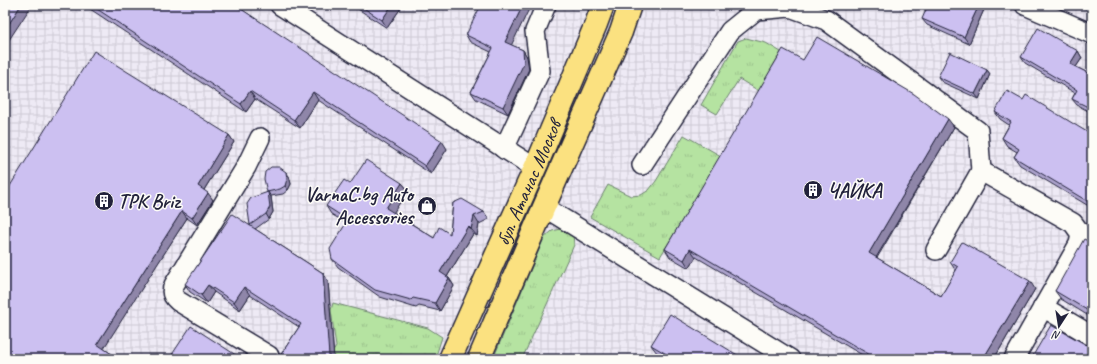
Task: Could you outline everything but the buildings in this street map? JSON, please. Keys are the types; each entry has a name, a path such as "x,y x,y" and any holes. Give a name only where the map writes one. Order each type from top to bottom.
{"main road":[{"name":"бул. Атанас Москов","path":"450,359 535,168 603,5"},
{"name":"бул. Атанас Москов","path":"479,359 621,32 630,5"},
{"path":"525,190 535,182 543,182 547,188 544,207"}],"lane":[{"path":"280,5 535,168"},
{"path":"504,149 540,71 535,31 546,5"},
{"path":"1025,5 1092,34"},
{"path":"642,165 730,31 756,10 790,7 826,20 978,131 981,171 936,250"},
{"path":"260,138 246,167 174,285 172,292 178,301 269,356"},
{"path":"981,171 1073,223 1081,234 1079,244 1014,359"},
{"path":"544,207 790,359"},
{"path":"1043,307 1092,336"}],"shaded area":[{"path":"5,5 1092,5 1092,359 5,359"}],"green space":[{"path":"746,38 766,43 781,52 759,91 739,79 717,114 701,105 738,41"},
{"path":"684,135 721,156 660,257 590,217 608,185 631,196 641,195 649,190"},
{"path":"561,229 573,234 574,245 522,359 493,359 544,238 552,231"},
{"path":"333,303 428,328 442,337 435,359 328,359 336,347 331,310"}],"place":[{"name":"ЧАЙКА","path":"813,190"},
{"name":"TPK Briz","path":"104,201"},
{"name":"VarnaC.bg Auto Accessories","path":"427,206"}]}
